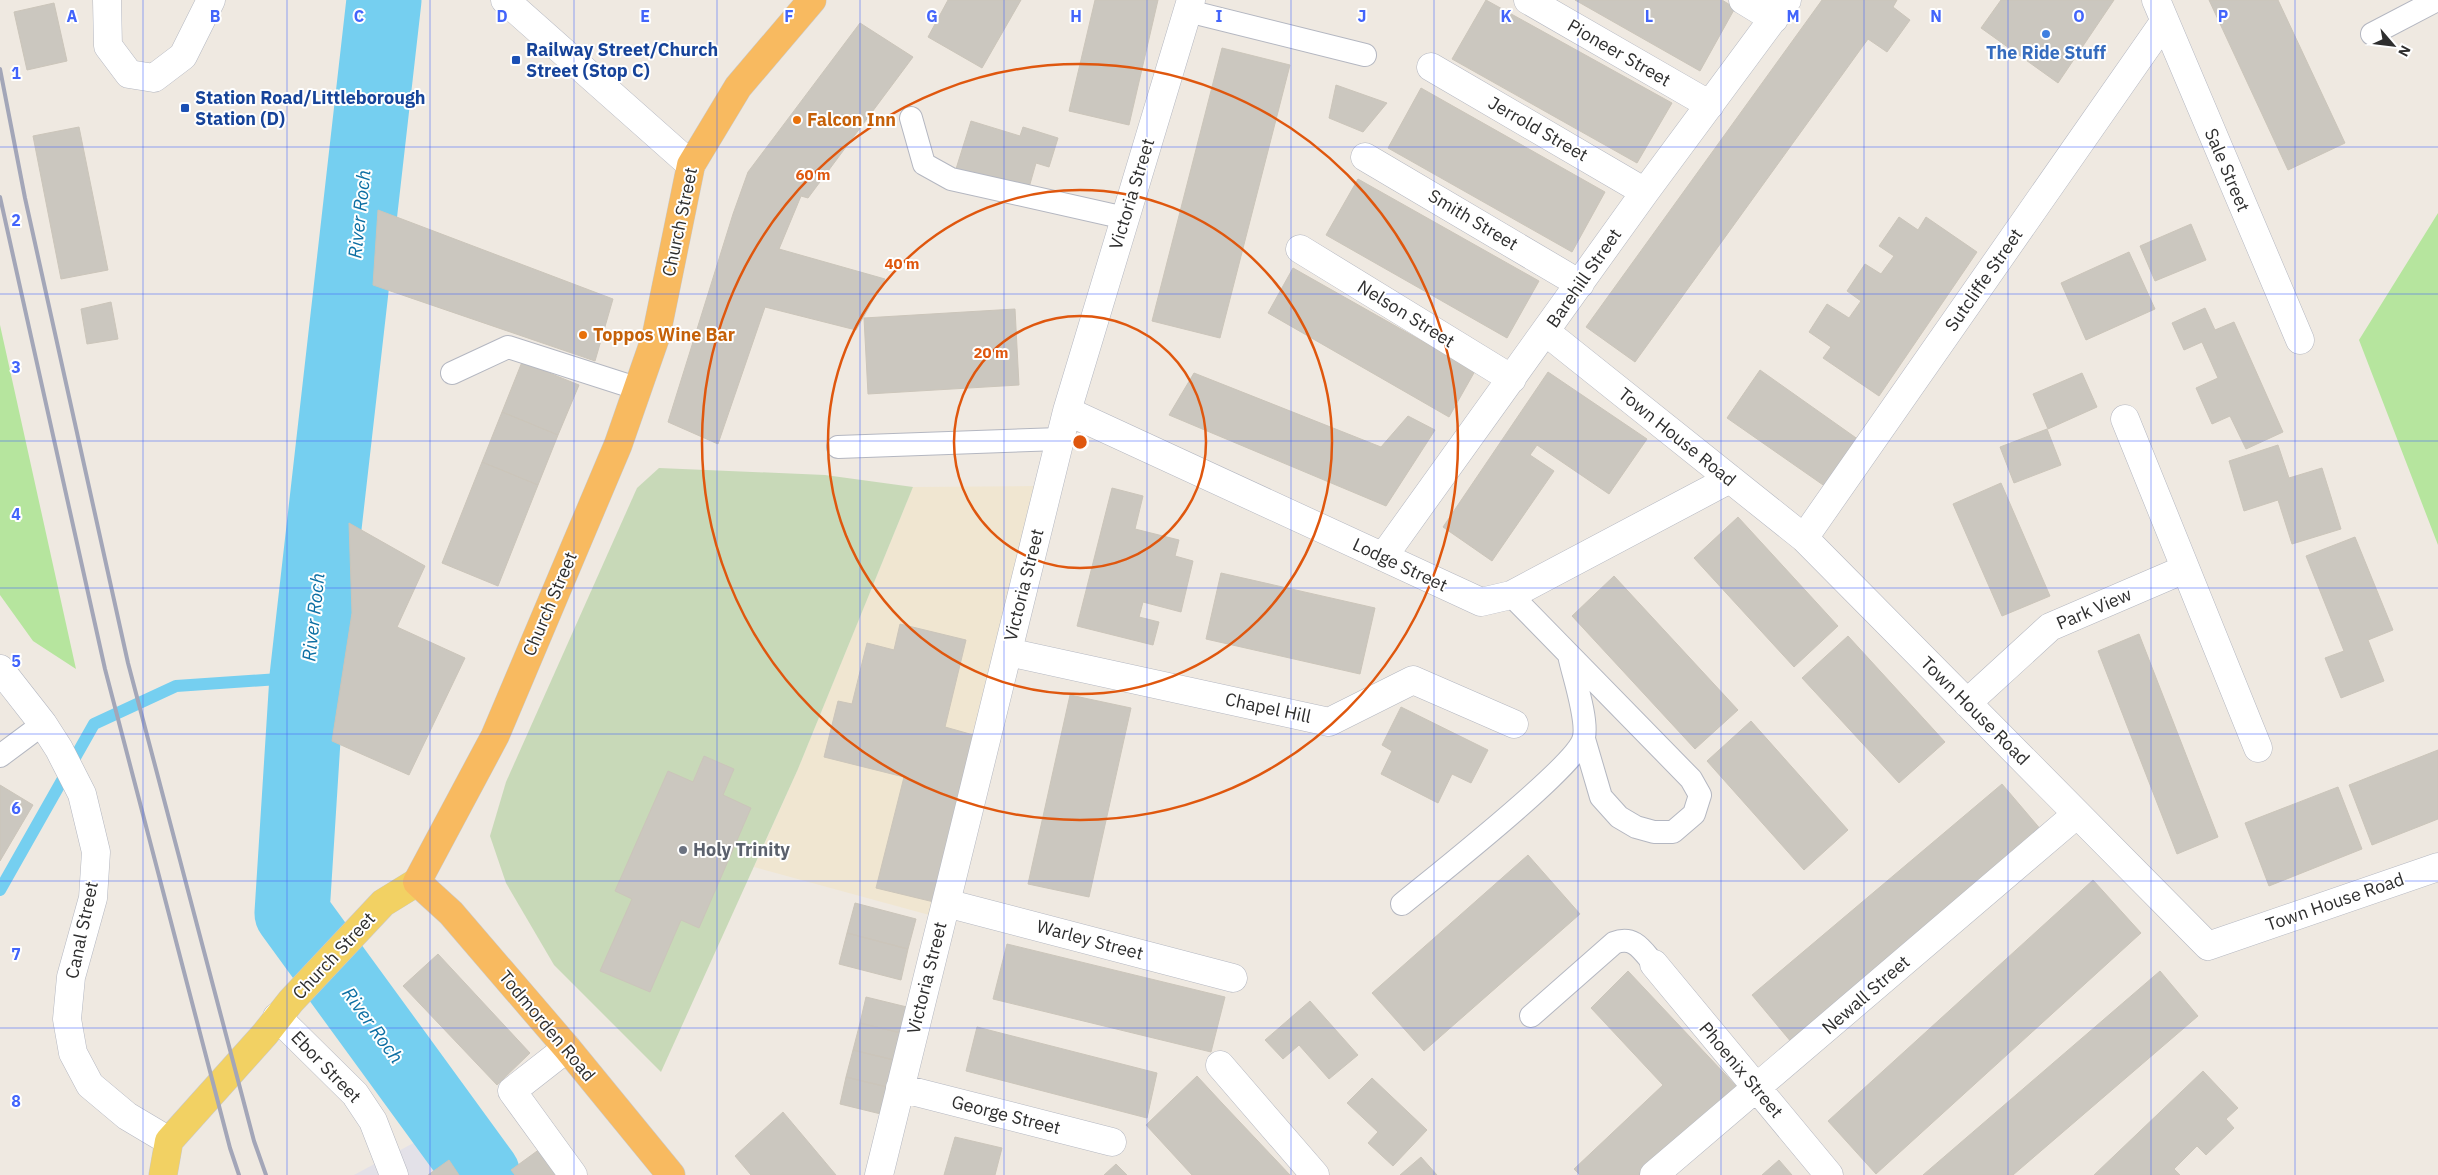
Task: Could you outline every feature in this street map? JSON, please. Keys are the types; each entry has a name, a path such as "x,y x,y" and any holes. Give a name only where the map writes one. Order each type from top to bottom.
{"highway":[{"name":"Church Street","path":"417,882 495,736 618,445 656,336 691,165 738,87 812,0"},
{"name":"Todmorden Road","path":"417,882 451,913 567,1048 671,1175"}],"main road":[{"name":"Church Street","path":"168,1141 266,1034 284,1009 383,903 417,882"},
{"path":"163,1175 168,1141"}],"street":[{"path":"107,0 108,46 129,74 154,78 182,56 211,0"},
{"path":"505,0 691,165"},
{"name":"Pioneer Street","path":"1528,0 1710,105"},
{"path":"1743,0 1780,9"},
{"name":"Victoria Street","path":"879,1175 1067,412 1189,5"},
{"name":"Barehill Street","path":"1383,556 1645,192 1780,9"},
{"name":"Sale Street","path":"2160,11 2300,340"},
{"name":"Sutcliffe Street","path":"1804,538 2160,11"},
{"name":"Jerrold Street","path":"1431,67 1645,192"},
{"name":"Smith Street","path":"1365,157 1580,284"},
{"name":"Nelson Street","path":"1300,249 1512,379"},
{"name":"Town House Road","path":"1546,332 1804,538 2208,946 2438,868"},
{"name":"Lodge Street","path":"1067,412 1481,602 1511,595 1730,479"},
{"path":"2125,419 2258,748"},
{"name":"Park View","path":"1967,703 2050,627 2185,569"},
{"name":"Chapel Hill","path":"1008,652 1329,722 1413,680 1514,724"},
{"name":"Canal Street","path":"0,669 43,724 59,749 82,794 96,852 93,898 70,977 67,1020 73,1053 90,1085 127,1116 168,1141"},
{"name":"Newall Street","path":"1654,1175 2077,814"},
{"name":"Warley Street","path":"946,903 1234,978"},
{"name":"Phoenix Street","path":"1654,964 1829,1175"},
{"name":"Ebor Street","path":"284,1009 356,1094 373,1121 394,1175"},
{"path":"567,1048 512,1091 573,1175"},
{"path":"1220,1065 1315,1175"},
{"name":"George Street","path":"900,1088 1112,1142"}],"lane":[{"path":"2372,34 2437,0"},
{"path":"1189,5 1365,54"},
{"path":"911,118 924,164 951,179 1125,218"},
{"path":"452,373 508,347 638,389"},
{"path":"838,447 1060,439"},
{"path":"1511,595 1692,779 1700,795 1694,814 1673,832 1654,832 1636,827 1619,817 1601,797 1584,739 1585,726 1568,654"},
{"path":"0,756 43,724"},
{"path":"1402,904 1551,778 1584,739"},
{"path":"1531,1016 1614,943 1623,939 1636,942 1654,964"}],"shaded area":[{"path":"1037,486 933,916 754,867 798,769 913,487"},
{"path":"434,1132 463,1175 354,1175"}],"green space":[{"path":"2438,213 2438,545 2359,340"},
{"path":"0,325 76,669 33,641 0,595"},
{"path":"659,468 825,475 913,487 798,769 661,1072 554,965 506,883 490,836 506,782 637,488"}],"building":[{"path":"948,0 1021,0 982,68 928,37"},
{"path":"1095,0 1158,0 1129,125 1069,111"},
{"path":"1486,0 1672,103 1637,163 1452,59"},
{"path":"1575,0 1722,0 1735,8 1700,71"},
{"path":"1822,0 1897,0 1893,7 1910,20 1887,52 1868,39 1635,362 1586,327"},
{"path":"2001,0 2114,0 2058,83 1981,28"},
{"path":"2209,0 2278,0 2345,143 2288,170"},
{"path":"54,3 67,61 27,70 14,12"},
{"path":"860,23 913,57 808,198 801,196 779,249 885,279 856,330 765,307 718,444 668,422 733,214 748,172"},
{"path":"1222,48 1290,65 1220,338 1152,321"},
{"path":"1336,85 1387,103 1363,132 1329,118"},
{"path":"1421,88 1605,192 1572,252 1388,148"},
{"path":"971,121 1020,136 1023,127 1058,138 1049,167 1036,163 1028,191 956,169"},
{"path":"79,127 108,270 61,279 33,136"},
{"path":"1358,179 1539,281 1507,338 1326,235"},
{"path":"378,210 613,299 595,361 373,285"},
{"path":"1899,217 1918,230 1926,217 1977,252 1879,396 1823,358 1831,347 1809,332 1827,304 1849,318 1861,301 1847,291 1865,264 1881,274 1894,256 1879,246"},
{"path":"2191,224 2206,260 2155,281 2140,246"},
{"path":"2129,252 2155,309 2086,340 2061,283"},
{"path":"1293,268 1475,371 1449,417 1268,313"},
{"path":"111,302 118,339 87,344 81,309"},
{"path":"2205,308 2215,330 2234,322 2283,432 2246,449 2230,416 2212,424 2196,388 2218,378 2202,342 2184,350 2172,323"},
{"path":"1015,309 1019,385 868,394 864,318"},
{"path":"522,362 579,385 558,435 502,412"},
{"path":"1760,370 1859,440 1826,487 1727,418"},
{"path":"1548,372 1647,439 1609,494 1537,445 1530,455 1554,471 1492,561 1443,527"},
{"path":"1194,373 1381,447 1408,416 1435,430 1386,506 1169,415"},
{"path":"2082,373 2097,407 2048,429 2033,394"},
{"path":"502,412 558,435 538,485 482,462"},
{"path":"2047,429 2061,465 2014,483 2000,447"},
{"path":"2278,445 2289,478 2322,468 2341,529 2292,544 2278,500 2244,511 2229,461"},
{"path":"482,462 538,485 498,586 442,563"},
{"path":"2001,483 2050,596 2002,616 1953,504"},
{"path":"1112,488 1143,496 1135,529 1179,540 1175,556 1193,561 1181,612 1143,602 1139,617 1159,622 1153,645 1077,626"},
{"path":"1738,517 1838,626 1794,667 1694,558"},
{"path":"349,523 425,566 397,627 465,658 409,775 332,741 352,613"},
{"path":"2355,537 2393,630 2368,640 2384,681 2341,698 2325,658 2344,651 2306,556"},
{"path":"1221,573 1375,608 1360,674 1206,639"},
{"path":"1614,576 1738,710 1695,749 1572,616"},
{"path":"900,624 966,640 945,727 977,736 934,902 876,888 904,777 824,757 838,701 852,704 867,643 894,650"},
{"path":"2139,634 2218,837 2177,854 2098,651"},
{"path":"1848,636 1945,742 1899,783 1802,678"},
{"path":"1070,695 1131,708 1089,897 1028,884"},
{"path":"1401,707 1488,750 1471,783 1452,774 1438,803 1381,774 1392,751 1382,745"},
{"path":"1751,721 1848,830 1804,870 1707,761"},
{"path":"2438,750 2438,819 2372,845 2349,785"},
{"name":"Holy Trinity","path":"704,756 734,769 723,795 751,808 699,928 681,920 650,992 600,971 632,899 615,891 668,771 693,782"},
{"path":"2002,784 2042,831 1792,1043 1752,995"},
{"path":"0,785 33,805 0,861"},
{"path":"2338,787 2362,849 2269,886 2245,823"},
{"path":"1528,855 1580,914 1424,1051 1372,993"},
{"path":"2093,880 2141,933 1876,1174 1828,1121"},
{"path":"855,903 916,919 908,949 847,933"},
{"path":"847,933 908,949 901,980 839,964"},
{"path":"1007,944 1225,997 1211,1052 993,999"},
{"path":"438,954 530,1053 497,1085 403,986"},
{"path":"1628,971 1739,1089 1648,1175 1580,1175 1574,1169 1663,1085 1591,1008"},
{"path":"2160,971 2198,1016 2013,1175 1923,1175"},
{"path":"866,997 915,1009 909,1035 860,1023"},
{"path":"1310,1001 1358,1055 1329,1079 1299,1045 1283,1059 1265,1040"},
{"path":"860,1023 909,1035 902,1062 853,1050"},
{"path":"977,1027 1157,1073 1147,1118 966,1071"},
{"path":"853,1050 902,1062 895,1089 846,1077"},
{"path":"2203,1071 2238,1108 2226,1119 2234,1128 2206,1155 2197,1146 2174,1169 2180,1175 2094,1175"},
{"path":"1197,1076 1290,1175 1192,1175 1146,1125"},
{"path":"846,1077 895,1089 889,1116 840,1104"},
{"path":"1372,1078 1427,1130 1393,1166 1368,1143 1378,1132 1347,1103"},
{"path":"783,1112 836,1175 751,1175 735,1156"},
{"path":"955,1137 1002,1148 995,1175 944,1175"},
{"path":"544,1146 565,1175 515,1175 511,1170"},
{"path":"1421,1157 1437,1175 1400,1175"},
{"path":"449,1160 459,1175 428,1175"},
{"path":"1779,1160 1792,1175 1762,1175"},
{"path":"1116,1164 1127,1175 1104,1175"}],"waterway":[{"name":"River Roch","path":"384,0 307,677 292,913 483,1175"},
{"path":"0,890 94,724 176,686 307,677"}],"railway":[{"path":"0,69 25,198 128,663 254,1141 266,1175"},
{"path":"0,197 105,669 230,1148 239,1175"}],"place":[{"name":"The Ride Stuff","path":"2046,34"},
{"name":"Railway Street/Church Street (Stop C)","path":"516,60"},
{"name":"Station Road/Littleborough Station (D)","path":"185,108"},
{"name":"Falcon Inn","path":"797,120"},
{"name":"Toppos Wine Bar","path":"583,335"},
{"name":"Holy Trinity","path":"683,850"}]}
